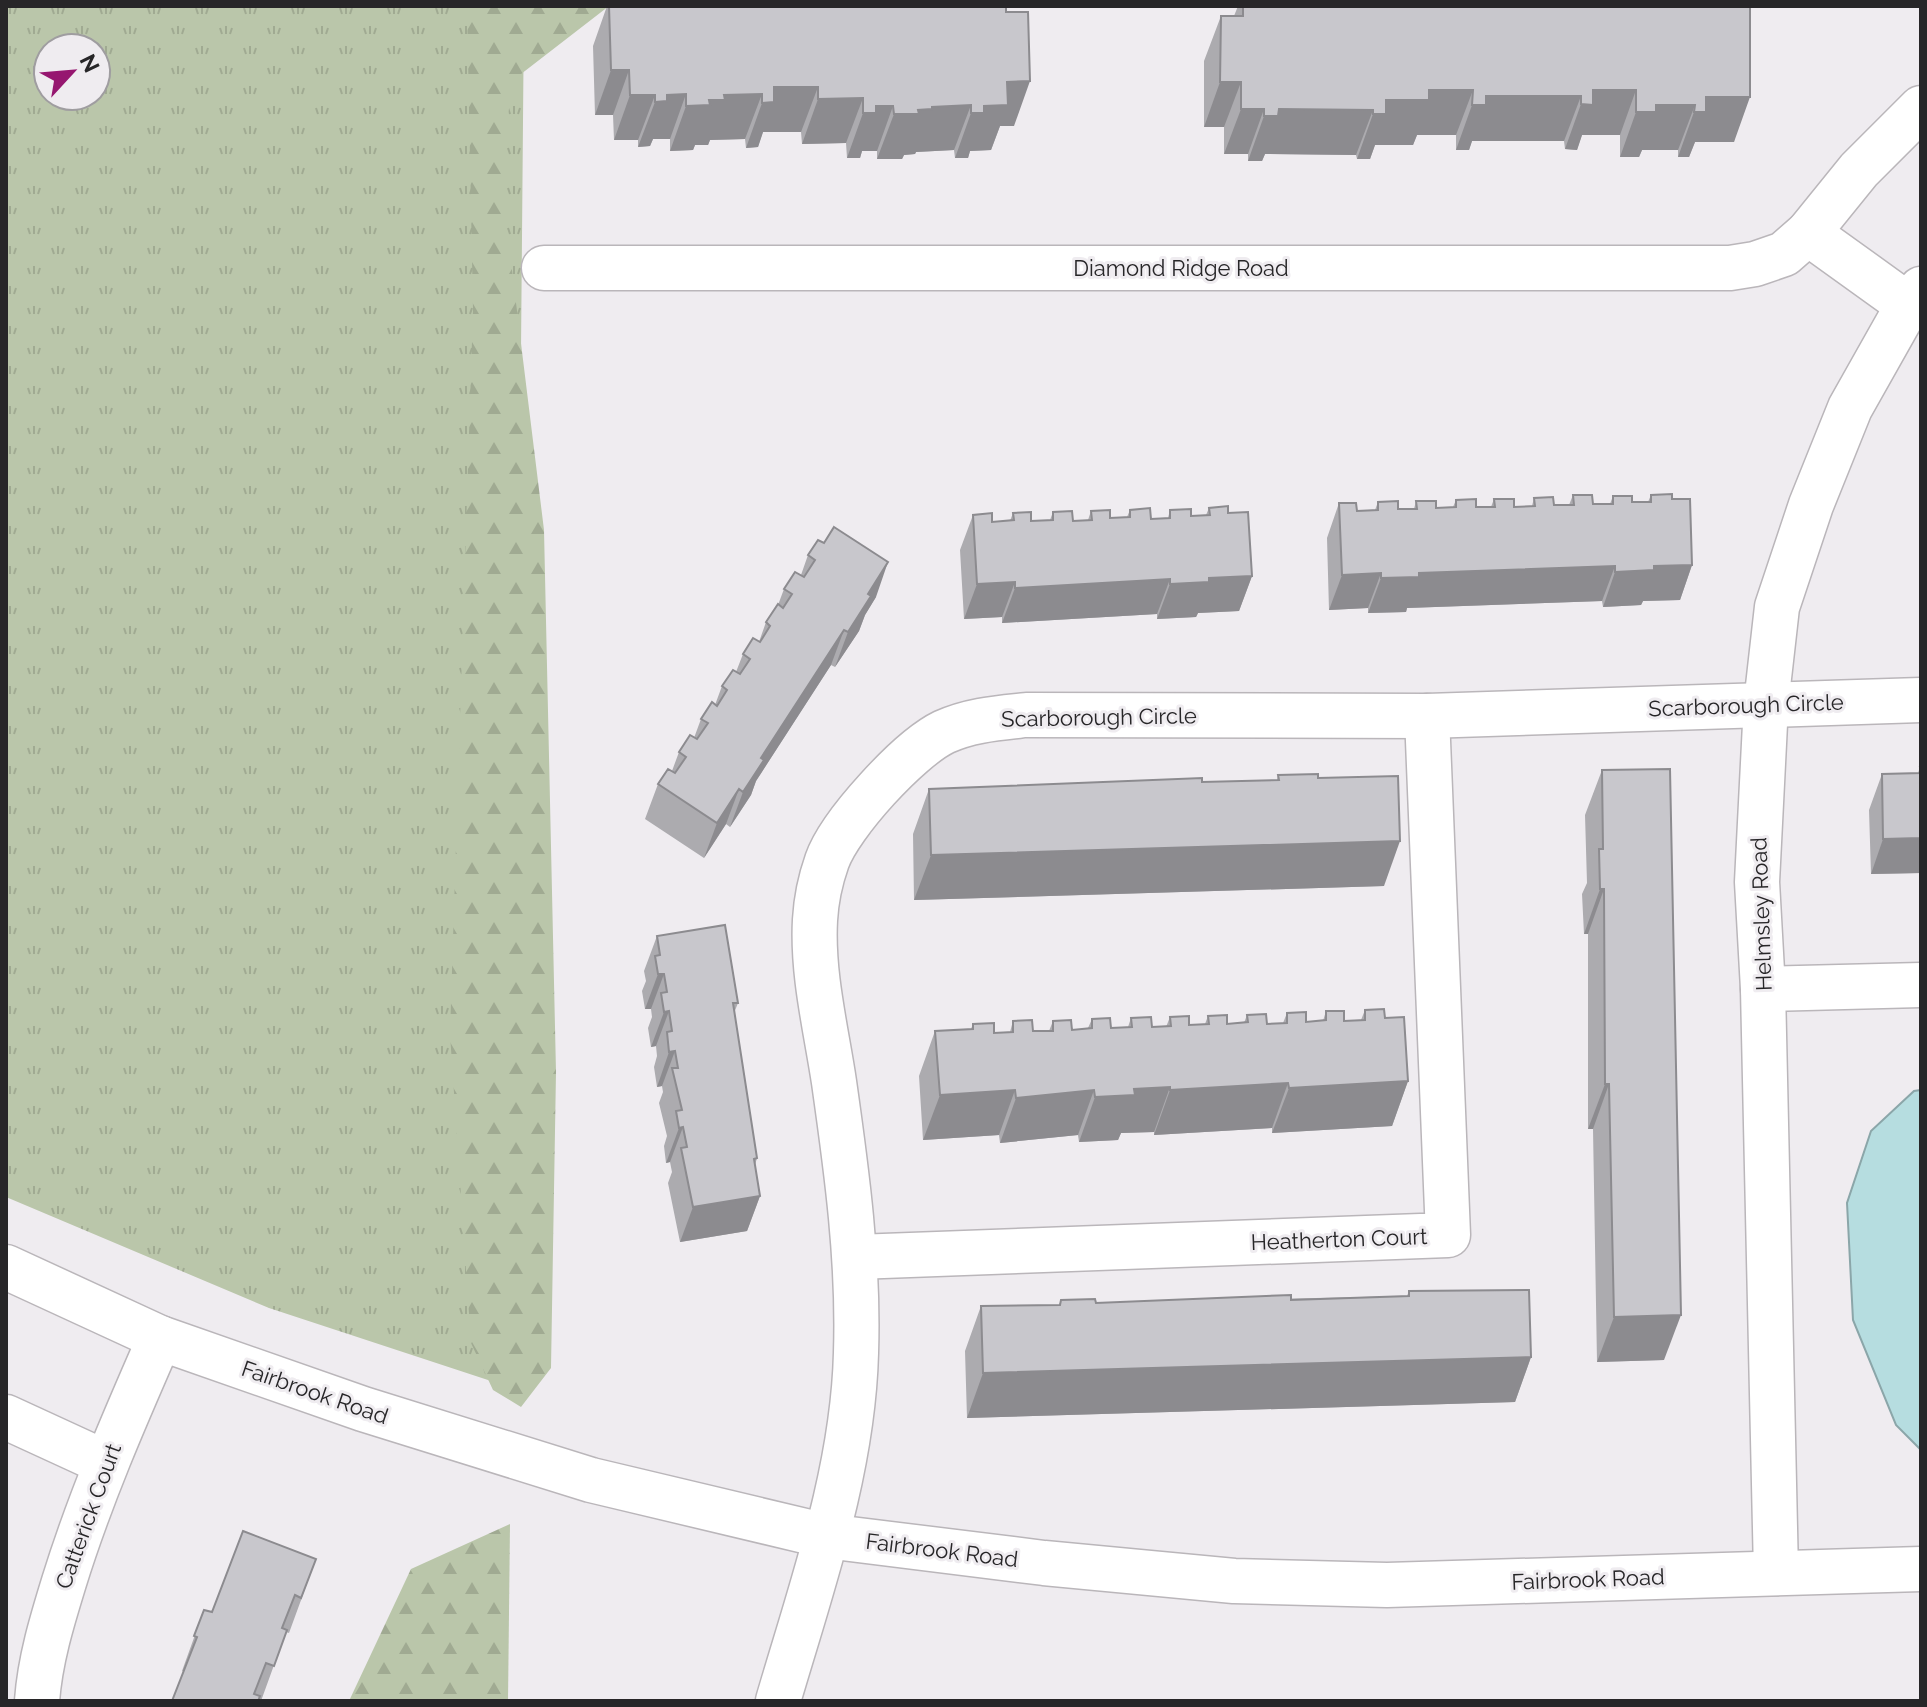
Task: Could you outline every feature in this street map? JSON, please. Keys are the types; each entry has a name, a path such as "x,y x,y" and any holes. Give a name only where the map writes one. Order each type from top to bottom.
{"street":[{"name":"Diamond Ridge Road","path":"544,268 1730,268 1755,264 1784,254 1808,233 1859,170 1921,108"},
{"path":"1808,233 1914,297"},
{"name":"Helmsley Road","path":"1776,1573 1763,989 1757,882 1766,704 1777,607 1811,505 1850,408 1914,297"},
{"name":"Scarborough Circle","path":"778,1701 826,1536 848,1438 856,1356 856,1257 818,974 815,919 827,859 858,811 902,763 942,733 983,719 1026,715 1427,716 1921,700"},
{"name":"Heatherton Court","path":"856,1257 1448,1235 1427,716"},
{"path":"1763,989 1921,985"},
{"name":"Fairbrook Road","path":"6,1267 160,1338 363,1409 563,1472 826,1536 1044,1563 1234,1581 1387,1585 1921,1569"},
{"name":"Catterick Court","path":"37,1701 49,1631 72,1553 106,1463 160,1338"},
{"path":"6,1417 106,1463"}],"green space":[{"path":"6,6 524,6 512,1388 269,1308 6,1197"},
{"path":"467,6 609,6 512,81 501,181 544,530 556,1072 551,1368 521,1407 493,1390 471,1343 450,1034 473,309"},
{"path":"510,1524 508,1701 349,1701 411,1569"}],"water":[{"path":"1921,1090 1921,1450 1896,1425 1853,1320 1847,1203 1871,1131 1914,1091"}],"building":[{"path":"609,6 1006,6 1006,12 1028,12 1030,81 1007,82 1008,105 984,106 984,113 971,113 971,105 932,107 918,110 919,114 894,114 893,106 876,106 876,113 863,113 863,98 818,99 818,87 774,87 774,102 762,103 762,94 724,95 725,100 709,100 710,105 686,106 686,94 667,95 667,101 655,102 655,95 630,95 629,70 611,70"},
{"path":"1243,6 1750,6 1750,97 1706,97 1706,112 1694,112 1695,105 1656,105 1656,112 1636,112 1636,90 1593,90 1593,105 1581,104 1581,96 1486,96 1486,105 1472,105 1473,90 1429,90 1429,100 1386,100 1386,114 1373,114 1373,110 1279,109 1278,116 1264,116 1264,109 1241,109 1241,82 1220,82 1221,16 1243,16"},
{"path":"1672,494 1672,499 1690,499 1692,565 1654,566 1654,570 1615,572 1615,566 1419,573 1419,577 1381,578 1381,573 1342,575 1339,503 1356,503 1357,511 1378,510 1378,502 1398,501 1398,509 1417,509 1416,501 1436,501 1436,508 1456,507 1456,500 1476,499 1476,507 1495,507 1494,499 1514,499 1514,507 1535,506 1534,498 1553,497 1554,505 1574,505 1573,495 1592,495 1593,504 1613,504 1613,496 1632,496 1632,502 1651,502 1651,495"},
{"path":"1228,506 1228,513 1248,512 1252,576 1170,584 1170,579 1015,588 1015,582 977,584 973,515 992,513 992,522 1014,520 1013,513 1031,512 1031,521 1053,520 1053,512 1072,511 1073,521 1092,520 1091,511 1110,510 1110,518 1130,517 1130,510 1150,508 1151,519 1170,518 1170,510 1191,509 1191,516 1210,515 1209,508"},
{"path":"834,527 888,562 848,632 844,630 761,758 764,760 743,792 739,789 717,823 658,784 668,769 675,773 686,757 679,752 690,735 697,739 708,723 701,719 712,702 717,706 727,690 722,686 733,670 740,674 750,659 743,654 753,638 760,642 770,626 766,622 778,604 783,608 792,594 784,589 795,572 804,577 815,560 808,555 818,540 824,543"},
{"path":"1670,769 1681,1315 1614,1317 1609,1084 1605,1084 1604,889 1600,889 1599,849 1603,849 1602,770"},
{"path":"1921,773 1921,838 1883,839 1882,774"},
{"path":"1318,774 1318,778 1398,776 1400,841 931,855 929,789 1202,778 1202,782 1279,780 1278,775"},
{"path":"725,925 738,1003 733,1003 760,1196 693,1207 681,1148 687,1147 676,1111 682,1110 672,1068 678,1068 675,1051 669,1052 667,1032 672,1031 669,1011 664,1012 661,993 667,992 664,974 658,974 655,956 660,955 657,936"},
{"path":"1384,1009 1385,1018 1404,1017 1408,1081 1289,1088 1288,1083 1170,1090 1170,1087 1134,1089 1135,1095 1095,1097 1094,1090 1016,1098 1015,1090 940,1095 935,1031 973,1029 973,1024 994,1023 994,1033 1013,1032 1013,1021 1032,1020 1033,1031 1053,1031 1053,1021 1071,1020 1072,1030 1092,1028 1092,1019 1110,1018 1111,1028 1132,1027 1131,1018 1151,1017 1152,1027 1171,1026 1170,1017 1189,1016 1189,1025 1209,1024 1208,1016 1227,1015 1227,1024 1248,1022 1247,1015 1266,1014 1267,1024 1287,1023 1287,1013 1306,1012 1306,1022 1326,1020 1326,1011 1344,1011 1344,1021 1365,1020 1365,1010"},
{"path":"1529,1290 1531,1357 983,1373 981,1306 1060,1305 1061,1300 1095,1299 1096,1303 1291,1295 1291,1300 1409,1296 1409,1291"},
{"path":"243,1531 316,1559 301,1598 295,1595 282,1628 287,1630 274,1666 266,1663 254,1694 260,1696 258,1701 172,1701 204,1610 212,1612"}]}
